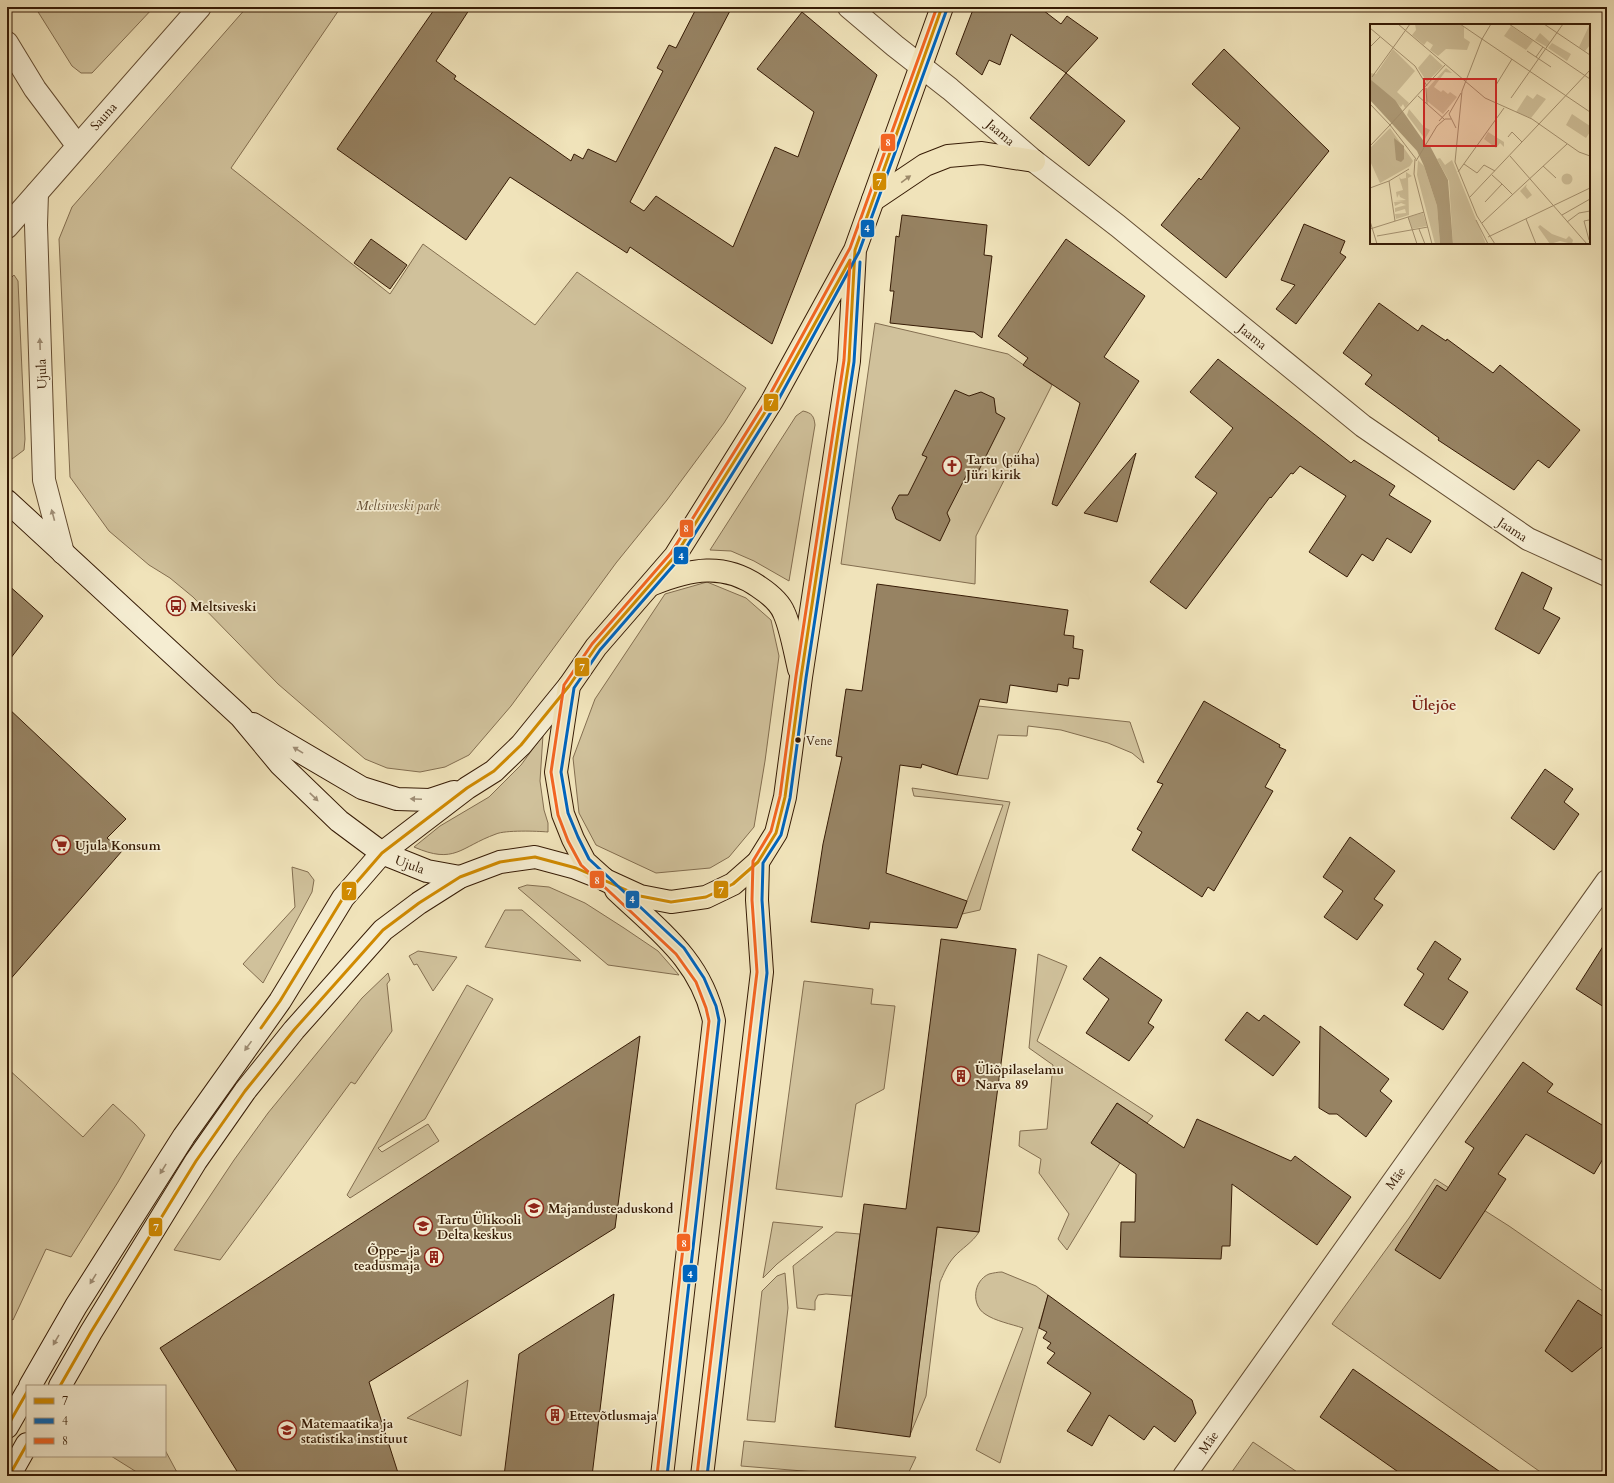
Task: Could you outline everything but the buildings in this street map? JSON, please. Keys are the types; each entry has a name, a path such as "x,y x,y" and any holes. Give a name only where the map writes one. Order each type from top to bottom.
{"highway":[{"path":"662,1476 714,1021 711,1008 700,980 680,951 585,862 573,839 563,814 556,772 570,686 596,647 648,586 676,556 768,408 855,250 942,7"},
{"path":"873,200 925,165 948,156 982,153 1034,161"},
{"path":"605,880 640,896 672,902 706,897 733,884 758,862 776,833 785,797 801,677 849,361 855,250"},
{"path":"648,586 674,575 717,569 747,578 769,593 784,612 801,677"},
{"path":"702,1476 762,972 757,900 758,862"}],"street":[{"name":"Sauna","path":"7,227 200,7"},
{"name":"Jaama","path":"849,7 1034,161 1124,231 1362,426 1528,539 1607,576"},
{"path":"7,43 35,89 77,146"},
{"name":"Ujula","path":"37,193 36,225 44,480 63,553"},
{"name":"Ujula","path":"7,502 241,717 285,769 339,821 382,853 427,870 460,877"},
{"path":"31,1385 76,1306 184,1136 280,1002 343,898 382,853 467,788 494,771 516,750 570,686"},
{"name":"Ujula","path":"241,717 362,788 397,798 430,800 467,788"},
{"path":"61,1385 91,1332 196,1161 245,1092 294,1030 383,930 419,903 460,877 500,862 535,857 576,868 605,880"},
{"name":"Mäe","path":"1184,1476 1607,881"},
{"path":"7,1427 26,1394"},
{"path":"9,1476 26,1446"}],"green space":[{"path":"35,7 154,7 92,73 81,73 72,66"},
{"name":"Meltsiveski park","path":"247,7 341,7 231,168 390,294 423,244 535,325 577,272 746,388 724,423 667,500 616,563 511,706 469,755 445,767 420,772 387,768 365,759 278,684 193,597 170,578 149,565 109,531 70,477 59,239 72,207"},
{"path":"14,275 18,281 25,439 24,450 12,459 7,459 7,282"},
{"path":"875,323 1008,354 1052,385 976,536 975,584 841,564"},
{"path":"803,411 812,415 815,425 789,581 754,561 731,551 710,550 796,416"},
{"path":"707,582 746,598 771,620 779,656 765,761 754,827 729,857 710,868 656,873 596,845 579,813 573,758 595,699 665,594"},
{"path":"978,706 1130,722 1144,763 1132,753 1108,743 1061,730 1028,726 1027,736 998,735 988,779 957,775"},
{"path":"543,735 540,781 544,810 548,823 548,832 521,831 500,833 465,849 448,854 428,852 414,847 440,826 489,797 521,765"},
{"path":"912,788 1010,802 980,910 962,914 1003,805 914,796"},
{"path":"292,867 308,872 314,880 312,892 263,983 243,964 295,907"},
{"path":"527,885 549,887 585,903 658,951 679,975 608,965 518,888"},
{"path":"505,910 522,910 581,961 485,947"},
{"path":"418,951 457,957 433,991 417,964 414,965 409,956"},
{"path":"1038,954 1067,966 1037,1041 1153,1116 1147,1123 1117,1103 1091,1143 1120,1163 1067,1250 1058,1239 1069,1214 1039,1173 1041,1159 1019,1146 1020,1131 1047,1129 1053,1065 1029,1048"},
{"path":"388,973 390,980 387,984 392,1031 355,1084 351,1082 220,1260 174,1250 234,1160 268,1113 362,998"},
{"path":"804,981 873,989 871,1004 895,1006 884,1089 856,1104 842,1197 776,1189"},
{"path":"467,985 493,999 425,1119 378,1148 382,1152 428,1124 439,1141 350,1198 347,1195"},
{"path":"7,1068 83,1137 113,1104 145,1135 118,1182 71,1257 46,1249 13,1320 7,1316"},
{"path":"1435,1179 1509,1226 1607,1294 1607,1476 1546,1476 1332,1324 1409,1218"},
{"path":"773,1222 823,1227 777,1264 763,1278"},
{"path":"937,1227 979,1232 952,1260 940,1282 926,1396 910,1435"},
{"path":"836,1232 860,1234 852,1296 826,1294 818,1295 815,1301 815,1310 797,1308 793,1266"},
{"path":"1002,1272 1036,1286 1048,1295 1000,1463 976,1450 1023,1328 985,1314 977,1305 976,1293 977,1287 984,1277 989,1274"},
{"path":"785,1273 788,1308 775,1422 747,1420 762,1291 777,1276"},
{"path":"468,1380 461,1436 407,1418"},
{"path":"744,1441 916,1457 907,1476 865,1476 741,1466"},
{"path":"1253,1442 1303,1476 1229,1476"},
{"path":"166,1452 179,1476 143,1476 113,1457 166,1457"}],"pier":[{"path":"7,1377 26,1411 26,1457 50,1457 51,1460 42,1476 7,1476"}],"transit line":[{"name":"8","path":"657,1475 709,1021 706,1008 696,982 676,954 581,865 568,841 558,815 551,772 564,685 592,644 671,553 768,398 850,248 937,7"},
{"name":"7","path":"61,1385 91,1332 196,1161 245,1091 294,1030 383,930 419,903 460,877 500,862 535,857 576,868 640,896 671,902 706,897 733,884 758,862 776,833 785,797 801,677 849,361 855,250 942,7"},
{"name":"4","path":"667,1476 719,1020 716,1006 704,978 684,948 589,859 578,837 568,813 561,772 574,688 600,650 679,559 776,404 859,252 947,9"},
{"name":"7","path":"261,1028 280,1001 343,898 382,853 467,788 494,771 521,745 569,686 596,647 675,556 772,401 850,260"},
{"name":"8","path":"697,1475 757,972 752,900 753,861 771,831 780,796 796,676 844,360 850,262"},
{"name":"4","path":"707,1476 767,973 762,900 763,863 781,835 790,798 806,678 854,362 860,262"},
{"name":"7","path":"7,1427 26,1394"},
{"name":"7","path":"9,1476 26,1446"}],"place":[{"name":"Tartu (püha) Jüri kirik","path":"952,466"},
{"name":"Meltsiveski","path":"176,606"},
{"name":"Vene","path":"798,740"},
{"name":"Ujula Konsum","path":"61,845"},
{"name":"Üliõpilaselamu Narva 89","path":"961,1076"},
{"name":"Majandusteaduskond","path":"534,1208"},
{"name":"Tartu Ülikooli Delta keskus","path":"423,1226"},
{"name":"Õppe- ja teadusmaja","path":"434,1257"},
{"name":"Ettevõtlusmaja","path":"555,1415"},
{"name":"Matemaatika ja statistika instituut","path":"287,1430"}],"district":[{"name":"Ülejõe","path":"1434,705"}]}
